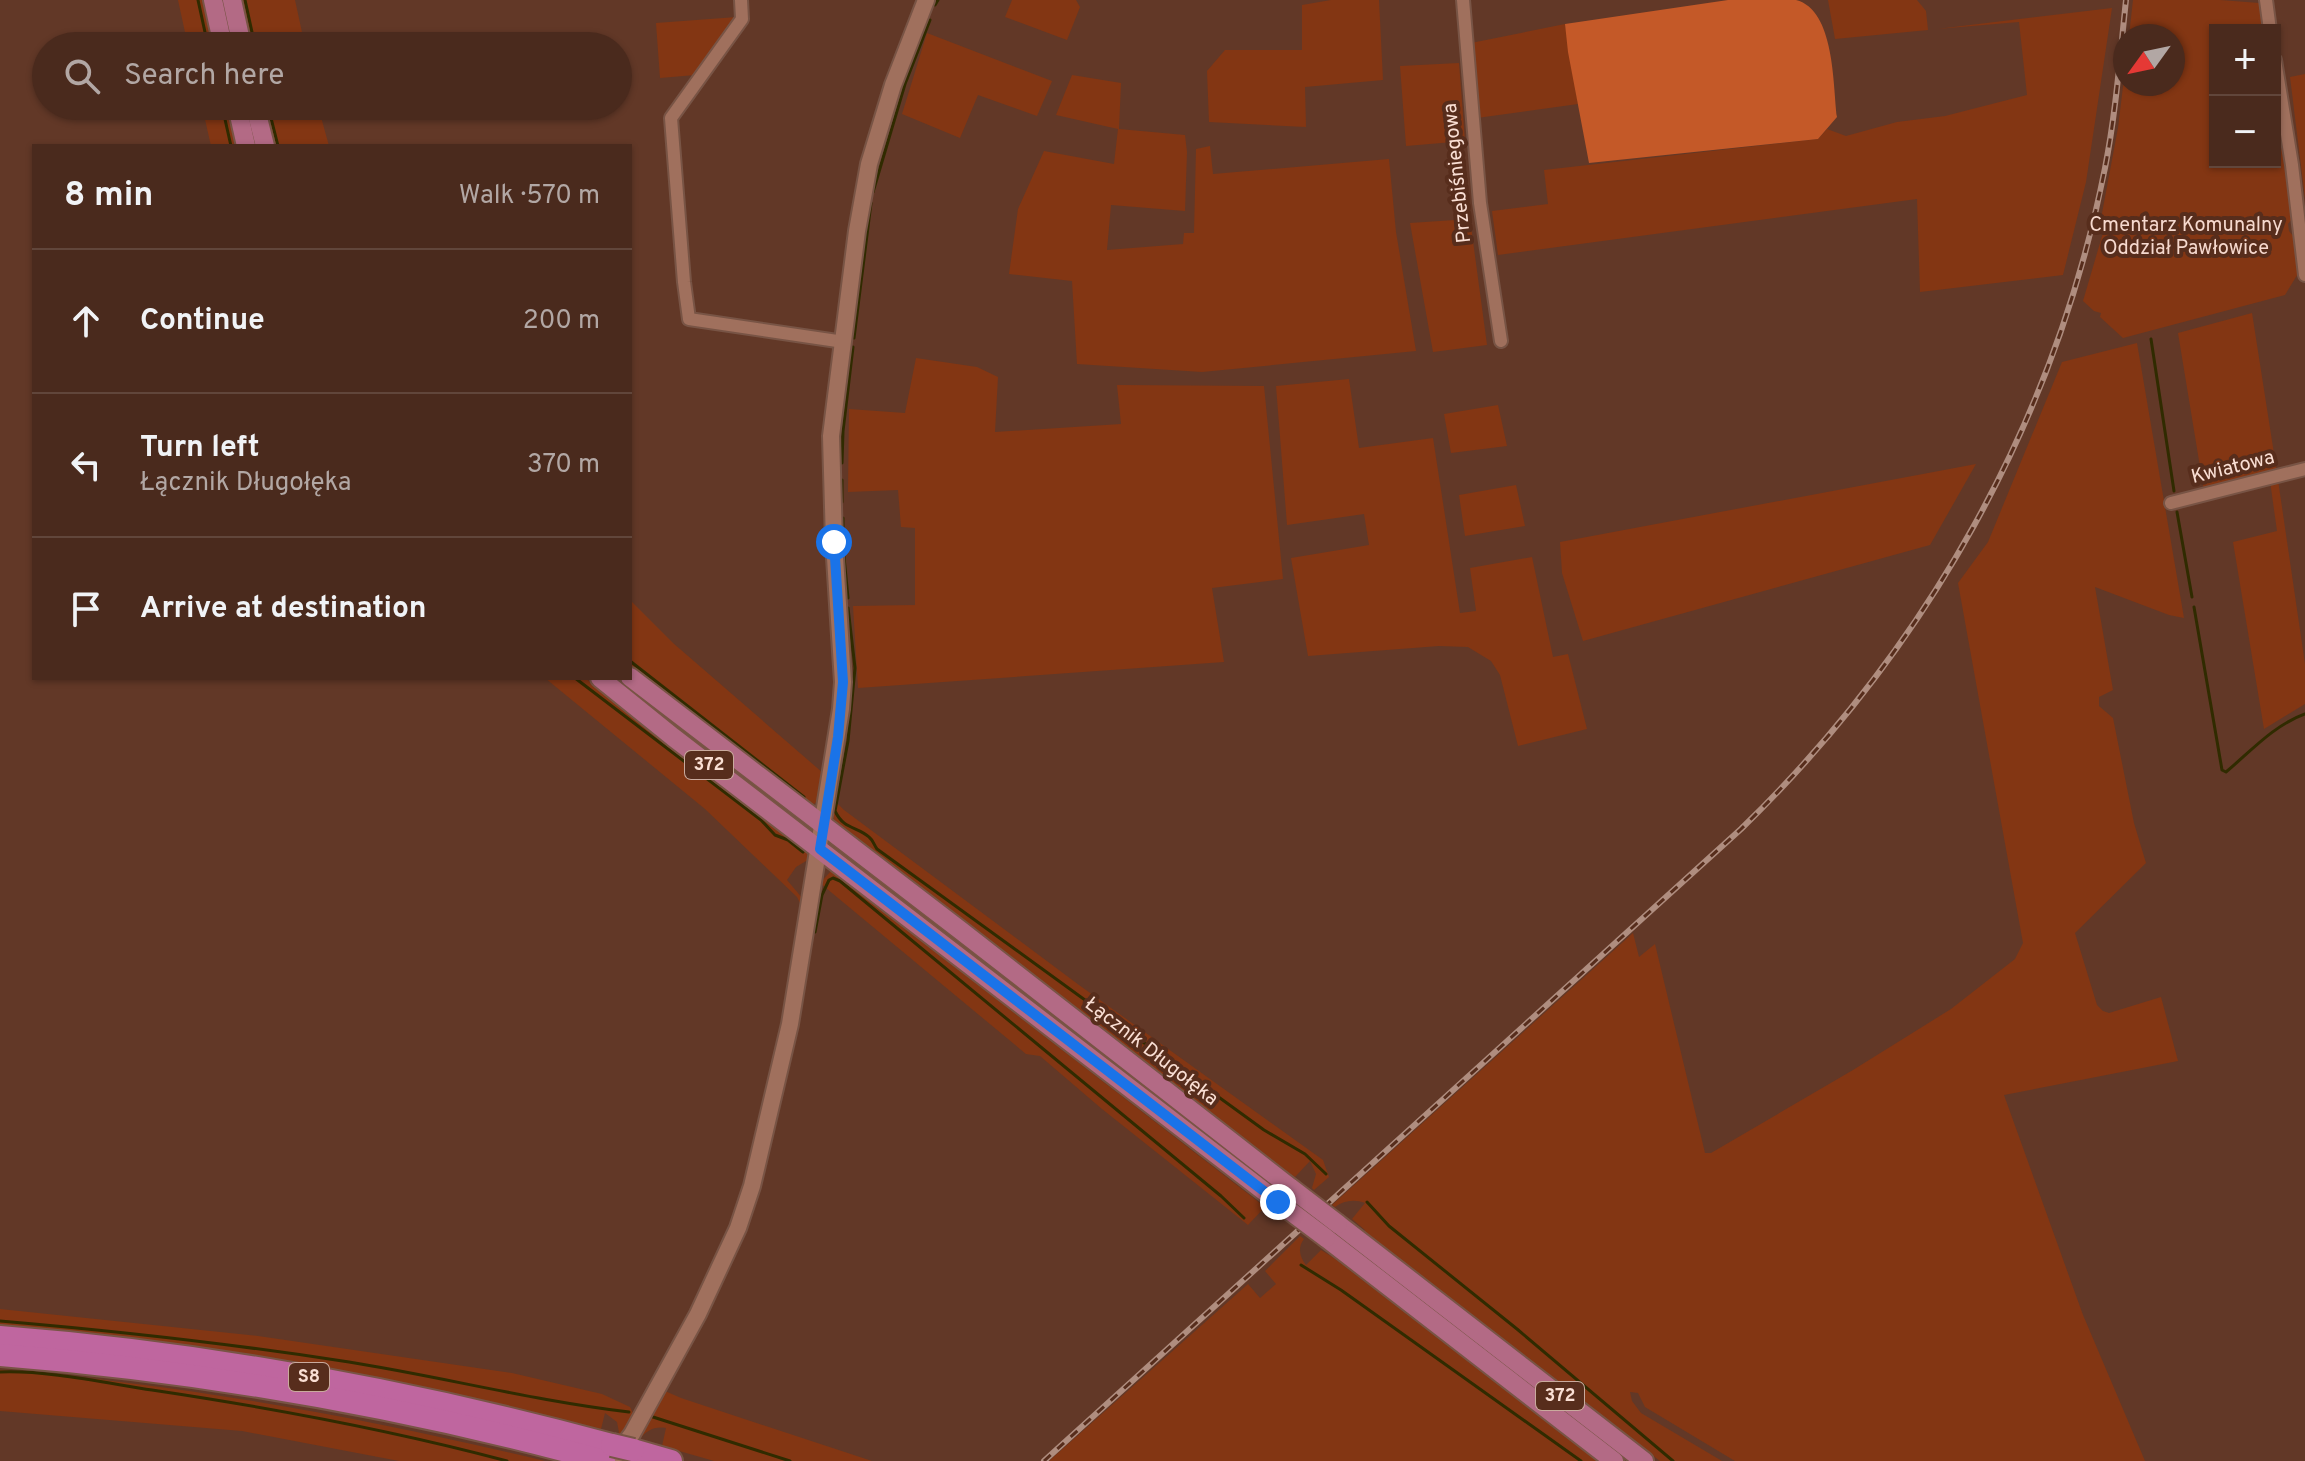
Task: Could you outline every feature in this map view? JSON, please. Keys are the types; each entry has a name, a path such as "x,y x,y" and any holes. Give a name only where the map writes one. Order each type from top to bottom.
{"highway":[{"name":"S8","path":"0,1337 146,1352 305,1376 452,1405 612,1455"},
{"name":"S8","path":"0,1355 138,1369 321,1398 612,1455 671,1461"}],"main road":[{"path":"213,0 220,32"},
{"path":"232,0 239,32"},
{"path":"240,120 246,144"},
{"path":"258,120 264,144"},
{"name":"Łącznik Długołęka","path":"632,679 823,825 1284,1195"},
{"name":"Łącznik Długołęka","path":"602,680 820,849 1644,1461"},
{"name":"Łącznik Długołęka","path":"1332,1231 1614,1461"}],"street":[{"path":"741,0 742,19 671,118 689,319 844,342"},
{"path":"612,1455 632,1434 698,1314 738,1228 752,1186 790,1024 838,737 843,682 831,436 857,231 869,164 893,85 926,0"},
{"name":"Przebiśniegowa","path":"1463,0 1480,203 1501,341"},
{"path":"2269,24 2266,0 2276,0"},
{"path":"2281,96 2305,275"},
{"name":"Kwiatowa","path":"2171,503 2305,469"}],"green space":[{"path":"178,0 202,0 210,32 185,32"},
{"path":"242,0 295,0 302,32 250,32"},
{"path":"1012,0 1076,0 1080,7 1067,40 1005,17"},
{"path":"1331,0 1379,0 1383,80 1305,87 1306,127 1209,122 1207,71 1225,50 1302,50 1302,5"},
{"path":"1828,0 1917,0 1926,11 1928,30 1835,39"},
{"name":"Cmentarz Komunalny Oddział Pawłowice","path":"2133,0 2259,3 2263,24 2209,24 2209,168 2281,168 2281,144 2292,219 2288,224 2294,237 2299,272 2285,295 2123,338 2100,317 2101,313 2083,301 2105,226 2100,224 2122,96 2185,96 2185,24 2130,24"},
{"path":"2112,8 2086,182 2063,275 1920,292 1917,199 1498,255 1492,211 1548,204 1544,170 1818,139 1827,129 1846,136 2027,95 2019,22 1937,29"},
{"path":"737,17 695,75 660,78 656,23"},
{"path":"1565,24 1578,104 1477,118 1471,43"},
{"path":"927,33 1052,81 1037,116 978,95 960,138 902,114"},
{"path":"1459,63 1465,141 1406,146 1400,66"},
{"path":"2305,74 2305,198 2290,77"},
{"path":"1072,75 1121,83 1119,129 1185,135 1185,211 1111,205 1107,250 1183,244 1184,233 1194,233 1196,149 1210,146 1213,174 1389,159 1396,232 1416,351 1202,372 1077,364 1072,281 1009,274 1018,209 1044,151 1114,164 1118,129 1056,115"},
{"path":"205,120 230,120 236,144 211,144"},
{"path":"270,120 322,120 328,144 276,144"},
{"path":"1470,219 1487,345 1433,352 1410,223"},
{"path":"2252,313 2277,473 2204,491 2178,333"},
{"path":"2137,343 2184,618 2095,587 2113,690 2099,697 2099,706 2113,718 2134,823 2146,863 2075,933 2097,1005 2109,1013 2161,997 2178,1061 2004,1095 2083,1315 2145,1461 1735,1461 1645,1407 1638,1393 1630,1392 1632,1401 1641,1413 1722,1461 1660,1461 1363,1233 1365,1230 1352,1219 1365,1203 1350,1201 1335,1207 1332,1205 1633,933 1639,957 1655,944 1705,1153 1711,1153 1853,1070 1951,1009 2015,959 2023,943 1958,583 1988,542 2062,362"},
{"path":"916,358 977,367 998,377 995,432 1121,424 1117,385 1264,386 1283,579 1212,588 1224,662 858,688 853,606 915,605 915,528 901,527 898,490 848,492 849,409 905,413"},
{"path":"1349,379 1359,448 1433,438 1460,613 1476,611 1470,568 1532,557 1553,657 1568,654 1587,729 1518,746 1500,675 1491,661 1468,647 1439,646 1308,656 1291,558 1369,545 1364,514 1287,525 1276,386"},
{"path":"1498,405 1507,446 1451,453 1444,414"},
{"path":"1976,464 1930,545 1583,641 1562,573 1560,542"},
{"path":"2278,480 2305,664 2305,704 2264,729 2233,542 2277,531 2270,481"},
{"path":"1516,485 1525,526 1465,536 1459,495"},
{"path":"632,602 673,643 823,773 821,798 814,804 804,801 632,668"},
{"path":"547,680 588,680 795,840 811,858 796,867 787,880 803,899 802,907 797,897 705,809"},
{"path":"834,800 1079,985 1323,1160 1329,1177 1314,1190 1316,1174 1310,1161 1295,1177 1282,1169 868,849 863,842 835,824 832,812"},
{"path":"845,858 851,859 1286,1194 1282,1197"},
{"path":"831,871 1265,1207 1248,1225 1040,1056 1026,1054 820,883"},
{"path":"1300,1236 1304,1239 1300,1252 1306,1265 1321,1250 1334,1258 1597,1461 1049,1461 1248,1284 1260,1298 1276,1284 1265,1271"},
{"path":"0,1309 258,1336 512,1373 602,1394 630,1407 635,1417 600,1461 619,1432 617,1422 605,1413 601,1429 437,1391 272,1359 170,1344 0,1326"},
{"path":"0,1370 138,1384 274,1405 545,1461 399,1461 242,1431 0,1411"},
{"path":"665,1391 872,1461 714,1461 662,1446 666,1428 658,1428 646,1432 625,1461 618,1461"}],"shaded area":[{"path":"1728,0 1796,0 1809,7 1818,18 1830,50 1837,117 1818,139 1589,163 1565,24"}],"waterway":[{"path":"198,0 205,32"},
{"path":"245,0 252,32"},
{"path":"935,5 938,0"},
{"path":"873,192 905,84 930,20"},
{"path":"225,120 231,144"},
{"path":"272,120 278,144"},
{"path":"854,338 871,203"},
{"path":"2151,339 2174,491"},
{"path":"842,463 853,347"},
{"path":"842,480 842,502"},
{"path":"2177,512 2192,597"},
{"path":"843,518 843,542"},
{"path":"844,557 848,598"},
{"path":"2194,607 2222,770 2226,772 2273,732 2305,714"},
{"path":"848,608 855,668 848,741 835,811 839,817 869,837 877,849 1264,1130 1305,1154 1326,1174"},
{"path":"632,663 804,797"},
{"path":"578,680 761,820 775,835 788,840 803,852"},
{"path":"815,932 822,895 833,878 1244,1218"},
{"path":"1367,1202 1389,1226 1673,1461"},
{"path":"1301,1265 1341,1290 1581,1461"},
{"path":"0,1321 175,1338 305,1355 629,1412"},
{"path":"0,1372 56,1375 242,1404 375,1430 507,1461"},
{"path":"653,1417 790,1461"}],"railway":[{"path":"1044,1461 1741,829 1808,759 1869,686 1924,608 1974,526 2017,441 2053,353 2083,262 2105,168 2126,0"}],"route":[{"path":"834,542 843,682 838,737 820,849 1278,1202"}]}
